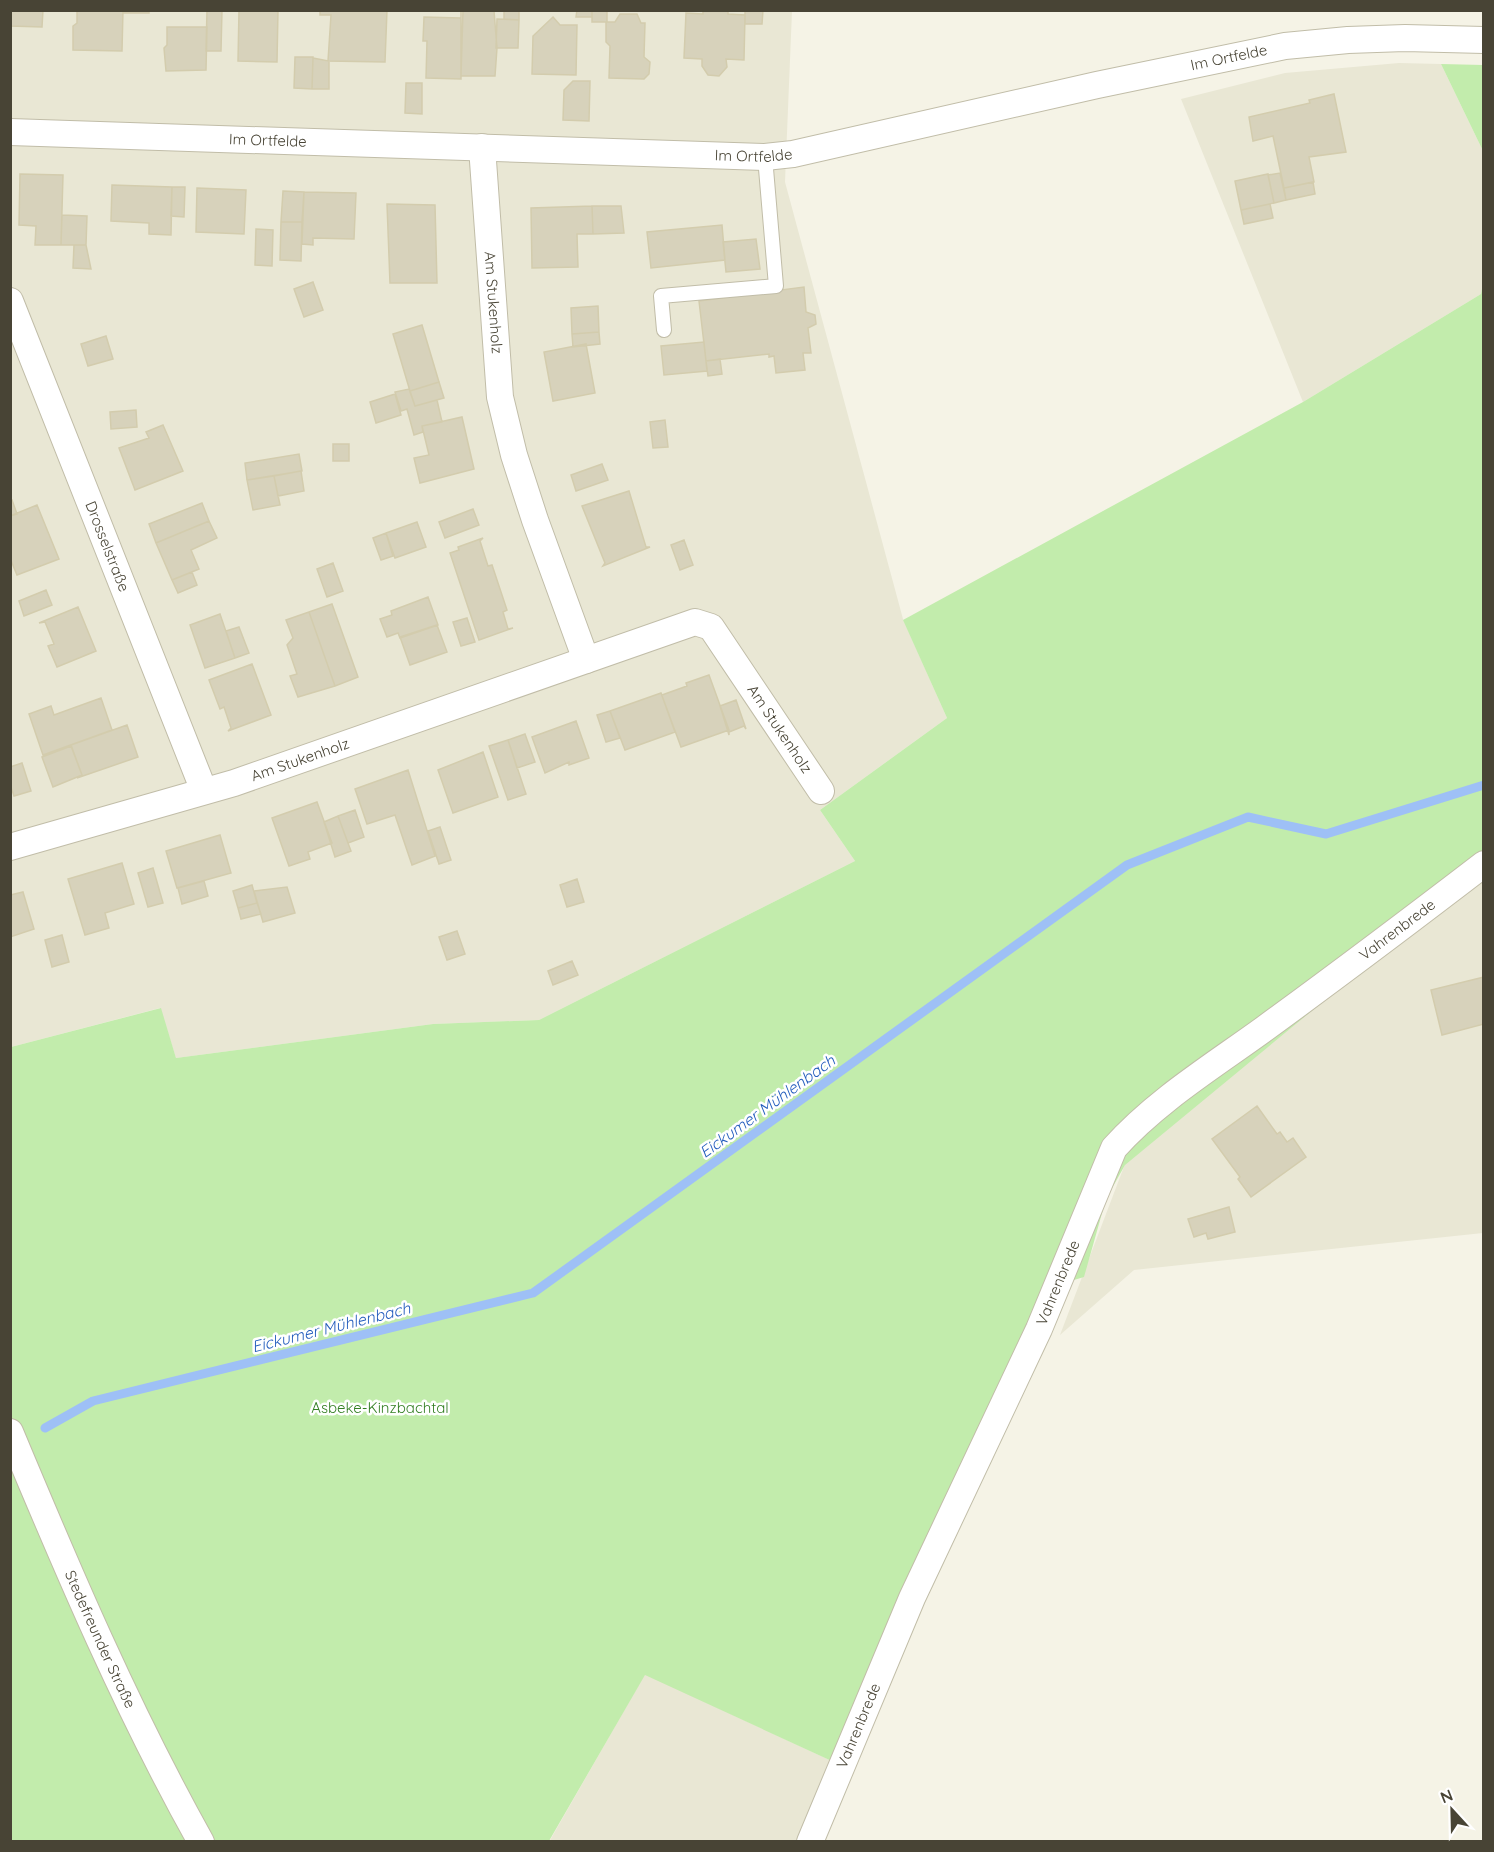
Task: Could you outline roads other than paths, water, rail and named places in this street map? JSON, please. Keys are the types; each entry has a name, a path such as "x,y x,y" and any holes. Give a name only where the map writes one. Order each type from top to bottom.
{"street":[{"name":"Im Ortfelde","path":"10,132 765,157 794,154 1085,87 1285,46 1405,38 1484,40"},
{"name":"Am Stukenholz","path":"482,147 500,397 514,455 531,509 586,660"},
{"name":"Drosselstraße","path":"10,301 204,791"},
{"name":"Am Stukenholz","path":"10,847 204,791 695,622 711,627 821,791"},
{"name":"Vahrenbrede","path":"810,1842 912,1598 1039,1329 1114,1148 1129,1131 1166,1100 1360,959 1484,864"},
{"name":"Stedefreunder Straße","path":"10,1432 22,1488 163,1774 201,1842"}],"lane":[{"path":"664,330 661,296 776,286 765,157"}],"waterway":[{"name":"Eickumer Mühlenbach","path":"45,1428 93,1401 533,1293 1127,865 1248,817 1326,834 1484,785"}],"park label":[{"name":"Asbeke-Kinzbachtal","path":"380,1408"}]}
